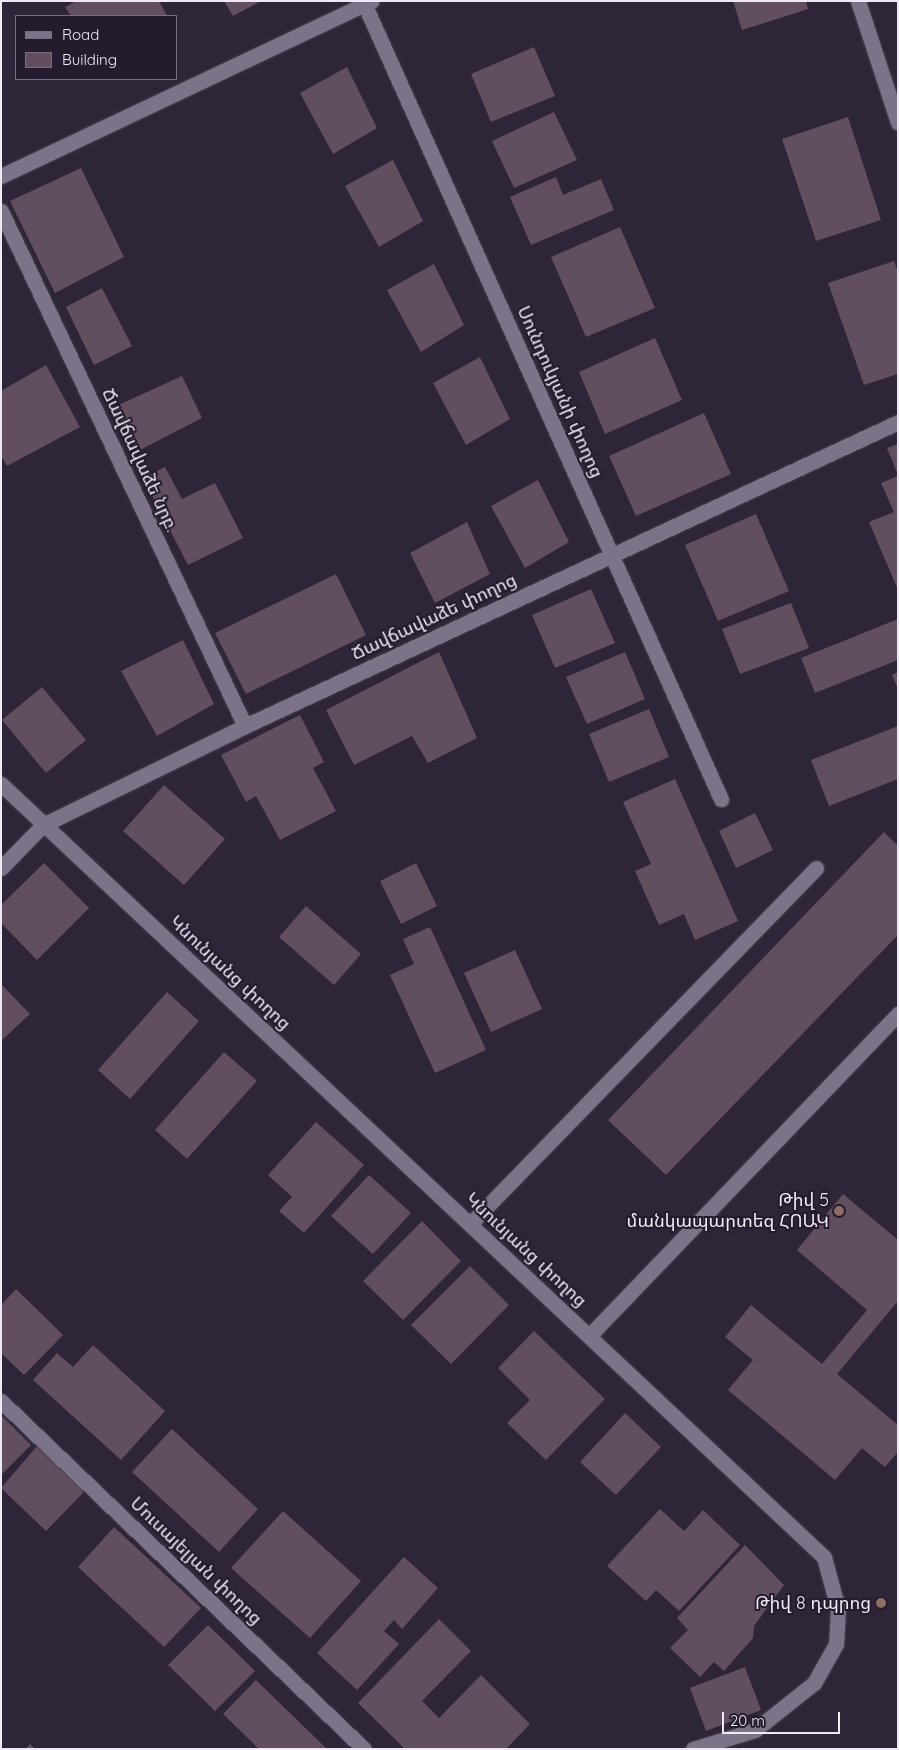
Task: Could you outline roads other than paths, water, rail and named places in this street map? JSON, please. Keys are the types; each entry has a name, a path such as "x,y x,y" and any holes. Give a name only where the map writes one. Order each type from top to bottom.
{"street":[{"path":"858,1 898,123"},
{"path":"1,176 367,2"},
{"name":"Սունդուկյանի փողոց","path":"367,2 721,800"},
{"name":"Ճավճավաձե նրբ.","path":"1,211 245,726"},
{"name":"Ճավճավաձե փողոց","path":"1,868 43,825 245,726 898,422"},
{"name":"Կնունյանց փողոց","path":"1,784 471,1223 824,1557 838,1609 836,1644 814,1683 755,1730 693,1749"},
{"path":"471,1223 816,868"},
{"path":"590,1335 898,1014"},
{"name":"Մուսայելյան փողոց","path":"1,1401 364,1749"}],"place":[{"name":"Թիվ 5 մանկապարտեզ ՀՈԱԿ","path":"839,1211"},
{"name":"Թիվ 8 դպրոց","path":"881,1603"}]}
